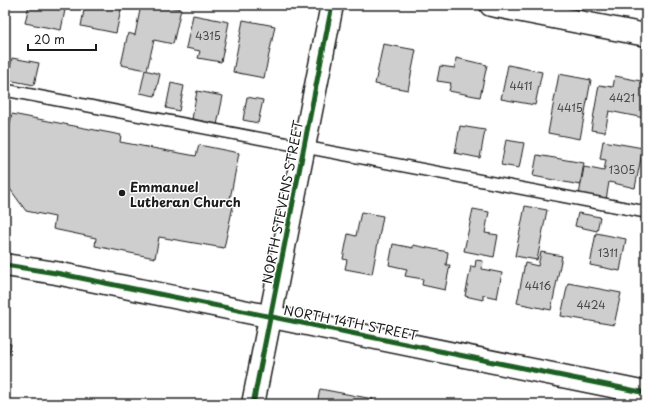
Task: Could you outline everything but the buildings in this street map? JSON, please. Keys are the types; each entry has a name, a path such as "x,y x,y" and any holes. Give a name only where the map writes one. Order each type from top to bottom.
{"street":[{"name":"NORTH STEVENS STREET","path":"253,404 332,5"},
{"path":"491,5 646,35"},
{"name":"NORTH 14TH STREET","path":"5,265 56,273 646,393"}],"lane":[{"path":"5,90 646,212"}],"cycle path":[{"path":"253,404 332,5"},
{"path":"5,265 56,273 646,393"}],"place":[{"name":"Emmanuel Lutheran Church","path":"122,193"}]}
